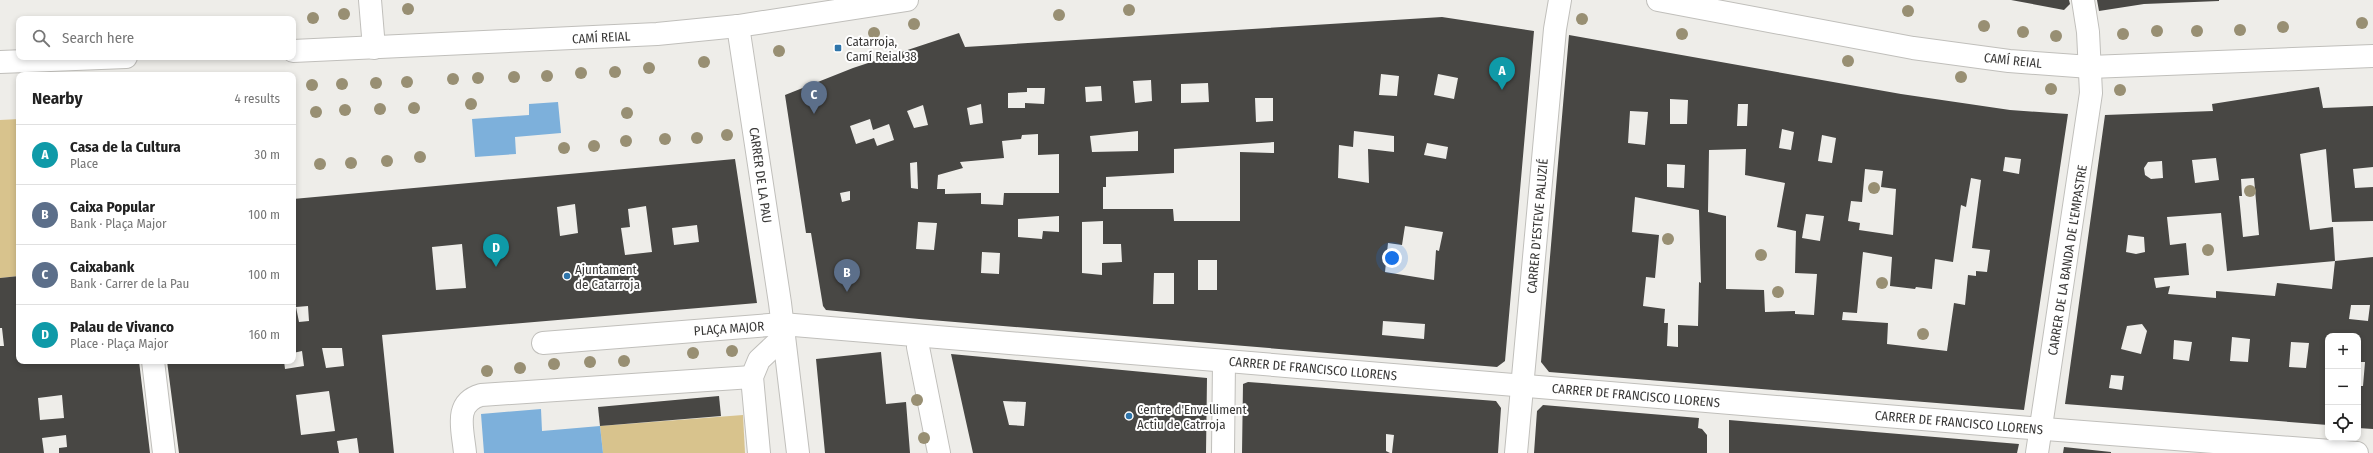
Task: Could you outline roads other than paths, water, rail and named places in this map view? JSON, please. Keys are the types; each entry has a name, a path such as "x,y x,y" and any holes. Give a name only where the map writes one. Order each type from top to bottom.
{"street":[{"path":"370,0 374,48"},
{"name":"CAMÍ REIAL","path":"296,51 658,34 738,26 907,0"},
{"name":"CARRER D'ESTEVE PALUZIÉ","path":"1516,453 1521,386 1555,36 1560,0"},
{"name":"CAMÍ REIAL","path":"1658,0 1913,48 2009,60 2090,67 2373,56"},
{"name":"CARRER DE LA BANDA DE L'EMPASTRE","path":"2037,453 2091,93 2088,32 2083,0"},
{"name":"CARRER DE LA PAU","path":"738,26 779,334 798,453"},
{"path":"0,62 46,60"},
{"path":"116,60 118,72"},
{"name":"PLAÇA MAJOR","path":"543,343 779,334 916,340"},
{"name":"PLAÇA MAJOR","path":"759,453 752,377 759,360 779,334"},
{"path":"916,340 939,453"},
{"name":"CARRER DE FRANCISCO LLORENS","path":"916,340 1224,361 2041,429 2357,453"},
{"path":"1223,453 1224,361"},
{"path":"153,364 164,453"},
{"path":"465,453 462,414 465,403 472,398 481,395 752,377"}],"water":[{"path":"558,102 561,133 515,137 516,154 475,157 472,119 529,115 529,104"},
{"path":"541,409 542,431 600,426 603,453 484,453 481,414"}],"place":[{"name":"Catarroja, Camí Reial 38","path":"838,48"},
{"name":"Casa de la Cultura","path":"1502,90"},
{"name":"Caixabank","path":"814,114"},
{"name":"Palau de Vivanco","path":"496,267"},
{"name":"Ajuntament de Catarroja","path":"567,276"},
{"name":"Caixa Popular","path":"847,292"},
{"name":"Centre d'Envelliment Actiu de Catrroja","path":"1129,416"}]}
